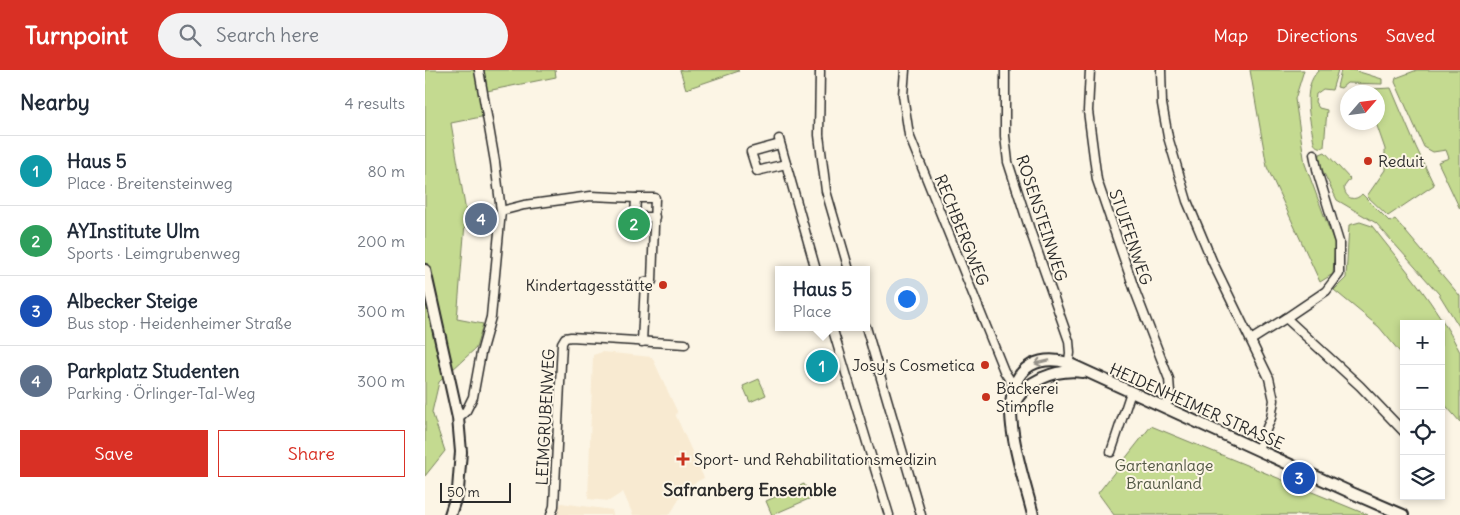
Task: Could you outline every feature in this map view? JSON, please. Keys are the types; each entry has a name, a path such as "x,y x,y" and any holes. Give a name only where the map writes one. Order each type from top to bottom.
{"main road":[{"path":"425,270 458,418 461,464 458,490 451,515"},
{"name":"HEIDENHEIMER STRASSE","path":"1033,515 1012,432 1010,412 1020,374 1036,363 1049,360 1088,374 1166,407 1352,494 1403,515"},
{"name":"HEIDENHEIMER STRASSE","path":"1017,391 1067,368"}],"street":[{"path":"458,418 466,411 473,397 481,353 491,317 501,211 495,162 479,70"},
{"name":"RECHBERGWEG","path":"905,70 903,95 909,135 1004,371 1017,391"},
{"name":"ROSENSTEINWEG","path":"1005,70 1005,136 1008,162 1069,341 1071,349 1067,368"},
{"name":"STUIFENWEG","path":"1090,70 1088,111 1097,180 1137,297 1169,379 1170,392 1166,407"},
{"path":"1161,70 1162,104 1168,137 1187,198 1213,263 1269,378 1274,400 1271,418 1258,449"},
{"path":"820,71 819,135 826,191 848,266"},
{"path":"786,164 757,171 751,152 779,141 786,164 815,266"},
{"path":"1251,340 1326,291 1339,274 1339,242 1318,174 1314,154"},
{"path":"501,211 524,205 591,196 655,198 652,282 645,282 642,342"},
{"path":"636,198 635,217 655,217"},
{"path":"1286,318 1360,386 1400,428"},
{"path":"833,331 889,515"},
{"path":"867,331 921,515"},
{"name":"LEIMGRUBENWEG","path":"551,515 554,506 562,343 565,338 571,336 685,344"},
{"path":"1111,452 1131,392"}],"shaded area":[{"path":"602,352 652,357 677,411 676,416 704,478 692,484 682,494 668,515 633,515 623,492 609,501 588,499 593,355"},
{"path":"561,503 612,510 613,515 557,515"}],"green space":[{"path":"425,70 477,70 486,116 451,123 466,212 457,319 483,324 476,348 439,382 432,412 445,451 425,476"},
{"path":"484,70 555,70 556,77 487,91"},
{"path":"680,70 738,70 739,71 686,89"},
{"path":"1250,70 1304,70 1295,99 1305,164 1335,245 1333,274 1320,282 1267,167"},
{"path":"1319,70 1338,70 1332,90 1323,89 1316,94 1315,102 1319,108 1327,110 1324,147 1317,146 1314,143 1308,105 1310,86 1313,77"},
{"path":"1341,70 1353,70 1382,79 1382,84 1347,83 1340,85 1340,88 1337,87"},
{"path":"1417,70 1460,70 1460,209 1438,162 1449,158 1446,150 1433,152 1424,147 1395,82 1396,78"},
{"path":"1385,88 1391,88 1434,185 1388,216 1367,196 1385,170 1385,149 1378,130 1385,130"},
{"path":"1325,152 1350,179 1344,187 1348,197 1356,198 1362,194 1390,222 1395,219 1460,296 1460,328 1439,294 1376,223 1337,200 1319,163 1320,154"},
{"path":"1360,222 1372,226 1442,320 1400,320 1400,352 1379,327 1334,290 1346,278 1349,225"},
{"path":"1445,325 1460,352 1460,422 1445,405"},
{"path":"759,379 766,395 750,402 743,386"},
{"name":"Gartenanlage Braunland","path":"1151,426 1368,515 1114,515 1098,493"},
{"path":"804,484 811,498 772,515 766,501"}],"place":[{"name":"Reduit","path":"1368,161"},
{"name":"Parkplatz Studenten","path":"481,219"},
{"name":"AYInstitute Ulm","path":"634,224"},
{"name":"Kindertagesstätte","path":"663,285"},
{"name":"Josy's Cosmetica","path":"985,365"},
{"name":"Haus 5","path":"822,366"},
{"name":"Bäckerei Stimpfle","path":"986,397"},
{"name":"Sport- und Rehabilitationsmedizin","path":"683,459"},
{"name":"Albecker Steige","path":"1299,478"}],"district":[{"name":"Safranberg Ensemble","path":"750,489"}]}
